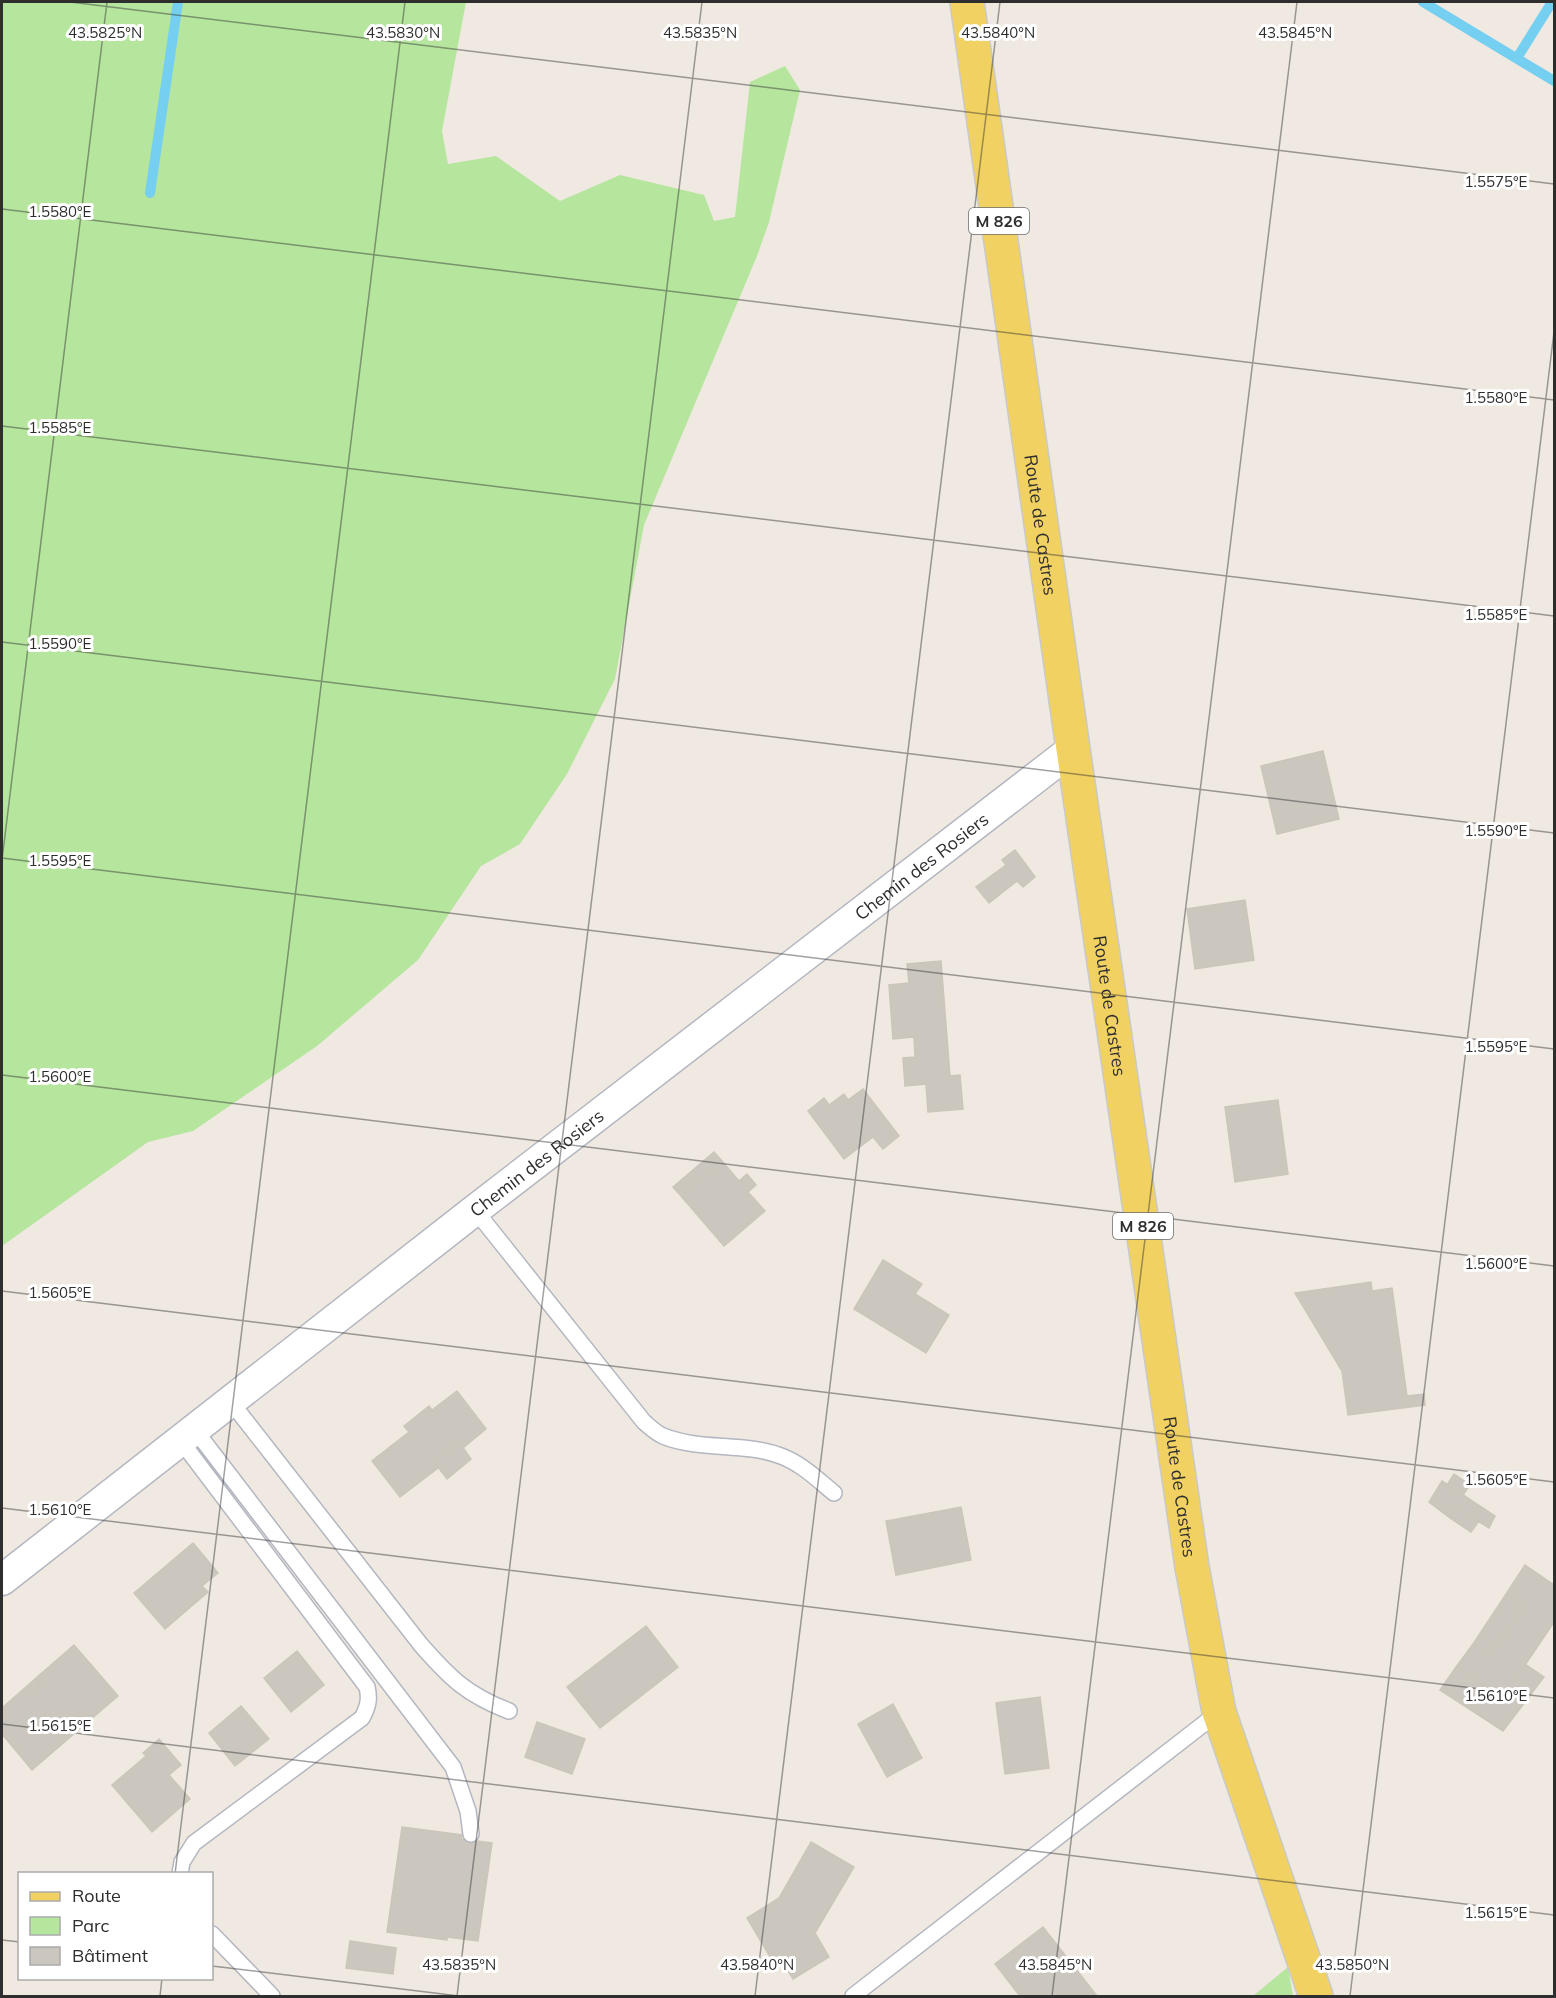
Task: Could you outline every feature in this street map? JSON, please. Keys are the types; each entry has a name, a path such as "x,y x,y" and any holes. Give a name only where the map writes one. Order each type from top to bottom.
{"main road":[{"name":"Route de Castres","path":"968,2 1073,749 1192,1567 1219,1712 1316,1996"}],"street":[{"name":"Chemin des Rosiers","path":"2,1580 475,1210 1073,749"}],"lane":[{"path":"475,1210 644,1422 661,1435 680,1441 761,1450 780,1456 798,1463 834,1493"},
{"path":"231,1402 444,1672 465,1690 485,1702 510,1712"},
{"path":"188,1436 453,1767 468,1810 471,1834"},
{"path":"180,1872 182,1862 194,1843 362,1718 367,1709 369,1696 367,1687 188,1436"},
{"path":"853,1996 1219,1712"},
{"path":"213,1935 272,1996"}],"green space":[{"path":"2,2 466,2 442,131 448,164 496,156 560,201 620,175 704,195 714,221 735,217 750,82 785,66 800,90 769,222 757,256 644,525 615,679 567,774 520,844 481,866 418,960 317,1046 193,1131 148,1142 2,1246"},
{"path":"1288,1967 1293,1996 1253,1996"}],"building":[{"path":"1323,751 1339,819 1277,834 1261,766"},
{"path":"1015,850 1035,877 1023,887 1017,881 989,903 976,887 1006,865 1002,860"},
{"path":"1245,900 1254,960 1195,969 1187,909"},
{"path":"941,961 950,1076 960,1075 963,1109 928,1112 926,1084 905,1086 903,1058 915,1057 914,1037 893,1039 889,985 909,983 907,964"},
{"path":"863,1089 899,1136 883,1149 873,1137 844,1159 808,1111 824,1098 829,1105 844,1094 848,1100"},
{"path":"1278,1100 1288,1174 1235,1182 1225,1107"},
{"path":"714,1152 722,1161 681,1196 673,1187"},
{"path":"722,1161 739,1181 747,1174 756,1185 748,1192 765,1211 724,1246 681,1196"},
{"path":"883,1260 922,1284 915,1294 949,1315 926,1353 854,1309"},
{"path":"1371,1282 1372,1291 1392,1288 1407,1396 1424,1394 1425,1405 1348,1415 1342,1371 1295,1293"},
{"path":"457,1391 486,1429 463,1448 459,1442 434,1462 438,1468 400,1497 372,1461 409,1432 404,1426 429,1406 432,1410"},
{"path":"459,1442 471,1459 447,1479 434,1462"},
{"path":"1454,1474 1470,1485 1463,1495 1447,1485"},
{"path":"1442,1481 1495,1516 1489,1528 1457,1508 1450,1518 1429,1502"},
{"path":"961,1507 971,1560 896,1575 886,1521"},
{"path":"1457,1508 1479,1521 1471,1532 1450,1518"},
{"path":"193,1543 218,1573 202,1586 208,1592 165,1629 134,1593"},
{"path":"1525,1565 1554,1585 1554,1622 1503,1698 1456,1667 1473,1644 1490,1655 1524,1607 1506,1594"},
{"path":"1506,1594 1524,1607 1490,1655 1473,1644"},
{"path":"646,1626 678,1667 600,1728 583,1707 587,1704 578,1692 580,1677"},
{"path":"74,1645 118,1696 32,1770 2,1734 2,1708 27,1686 32,1692 41,1684 36,1678"},
{"path":"297,1651 324,1685 291,1712 264,1678"},
{"path":"1525,1664 1544,1677 1503,1731 1440,1690 1456,1667 1503,1698"},
{"path":"580,1677 578,1692 587,1704 583,1707 567,1687"},
{"path":"36,1678 41,1684 32,1692 27,1686"},
{"path":"1040,1697 1049,1768 1005,1774 996,1703"},
{"path":"893,1704 922,1758 887,1777 858,1724"},
{"path":"241,1706 269,1739 235,1766 209,1733"},
{"path":"537,1722 585,1739 572,1774 525,1757"},
{"path":"159,1739 181,1765 169,1775 190,1799 152,1832 112,1785 146,1756 143,1753"},
{"path":"402,1827 462,1835 461,1839 492,1843 478,1941 447,1937 447,1940 387,1932"},
{"path":"811,1842 854,1867 815,1933 829,1957 793,1979 779,1956 772,1960 747,1918 779,1898"},
{"path":"1043,1927 1097,1996 1020,1996 995,1964"},
{"path":"350,1941 396,1948 393,1974 346,1968"}],"waterway":[{"path":"150,193 178,2"},
{"path":"1423,2 1554,81"},
{"path":"1517,58 1552,2"}]}
